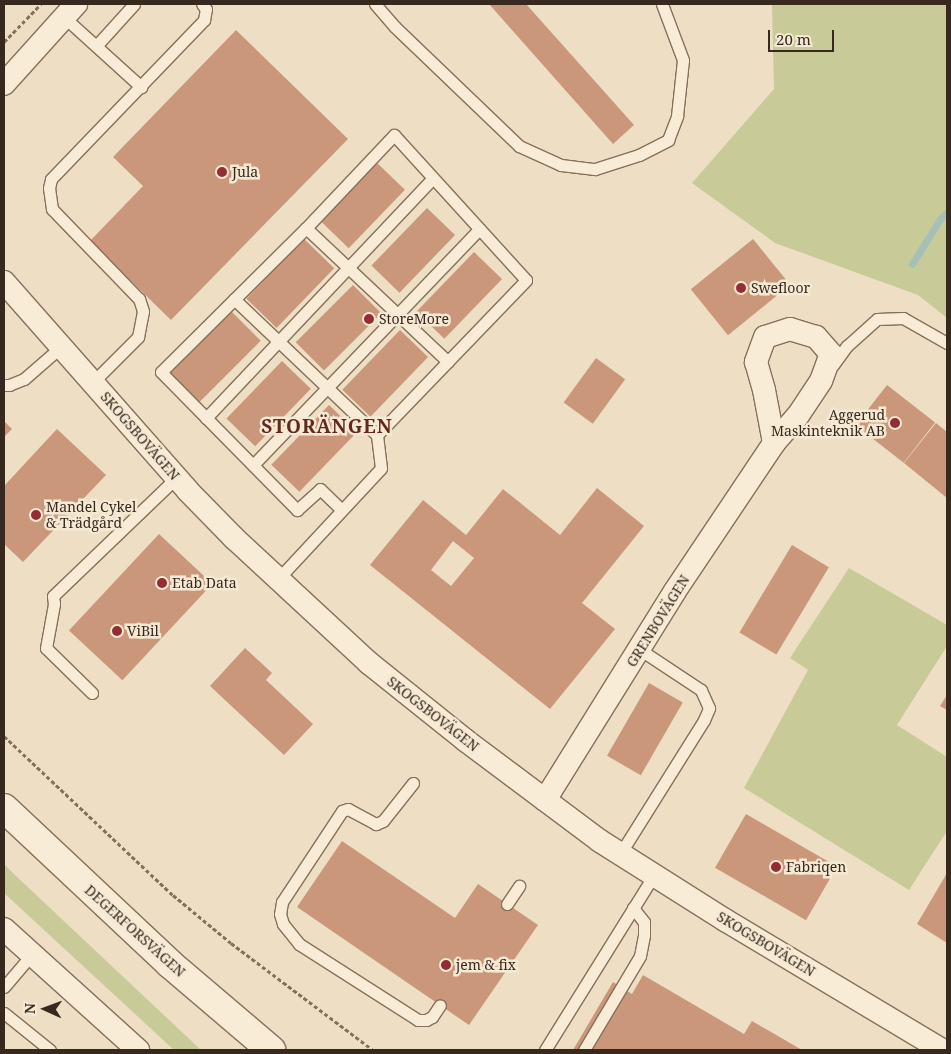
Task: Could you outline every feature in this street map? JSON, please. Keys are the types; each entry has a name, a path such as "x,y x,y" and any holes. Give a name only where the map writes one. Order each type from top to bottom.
{"main road":[{"name":"DEGERFORSVÄGEN","path":"4,808 170,964 271,1050"}],"street":[{"path":"4,84 70,11"},
{"name":"SKOGSBOVÄGEN","path":"4,284 62,346 176,478 234,538 369,663 465,740 620,854 725,920 942,1050"},
{"name":"GRENBOVÄGEN","path":"545,800 639,649 774,443 797,417 822,381 831,354 816,336 790,329 765,337 756,362 764,390 774,443"},
{"path":"4,929 138,1050"}],"lane":[{"path":"96,46 134,4"},
{"path":"93,382 138,337 143,311 139,299 52,209 49,188 50,179 204,20 206,9 202,4"},
{"path":"375,4 395,27 519,146 561,165 595,169 639,155 668,140 677,116 683,60 662,4"},
{"path":"70,11 96,46 140,87"},
{"path":"341,509 320,489 297,510 161,372 306,228 394,135 526,280 377,435"},
{"path":"206,418 433,178"},
{"path":"306,228 448,362"},
{"path":"253,466 479,229"},
{"path":"234,299 377,435 381,468 278,579"},
{"path":"822,381 847,346 877,319 904,318 947,343"},
{"path":"4,385 24,379 62,346"},
{"path":"92,693 46,648 54,604 53,596 176,478"},
{"path":"620,854 704,720 708,708 701,690 639,649"},
{"path":"413,783 383,821 376,824 348,810 342,811 282,902 280,914 283,924 299,944 418,1020 426,1020 432,1017 440,1005"},
{"path":"545,1050 654,875"},
{"path":"508,904 519,886"},
{"path":"584,1050 640,956 644,935 644,922 633,908"},
{"path":"4,987 32,954"},
{"path":"4,1013 50,1050"}],"path":[{"path":"4,42 42,4"},
{"path":"4,736 173,895 231,944 373,1050"}],"green space":[{"path":"772,4 947,4 947,318 918,295 775,243 692,183 774,89"},
{"path":"849,568 947,625 947,646 897,725 947,757 947,831 909,890 744,788 808,670 790,658"},
{"path":"4,864 201,1050 174,1050 4,893"}],"building":[{"path":"489,4 526,4 634,125 613,144"},
{"name":"Jula","path":"236,30 348,139 171,320 90,241 143,186 113,157"},
{"path":"374,160 405,190 349,248 318,218"},
{"path":"427,208 455,235 399,293 371,266"},
{"path":"304,239 334,268 277,328 246,299"},
{"name":"Swefloor","path":"753,239 790,285 728,335 691,289"},
{"path":"474,252 502,279 444,339 416,312"},
{"path":"353,285 381,313 324,371 296,342"},
{"path":"231,311 261,341 198,403 169,373"},
{"path":"400,330 428,357 370,417 342,390"},
{"path":"596,358 625,379 593,424 564,402"},
{"path":"282,361 311,389 255,446 226,419"},
{"name":"Aggerud Maskinteknik AB","path":"887,385 935,423 904,463 856,425"},
{"path":"329,405 357,432 299,492 271,465"},
{"path":"4,421 12,429 4,437"},
{"name":"Aggerud Maskinteknik AB","path":"936,423 947,432 947,498 904,463"},
{"name":"Mandel Cykel & Trädgård","path":"57,429 106,475 23,562 4,544 4,486"},
{"path":"597,488 644,526 582,603 615,629 550,709 370,565 423,500 466,535 503,489 560,535","holes":["453,541 474,558 451,586 431,570"]},
{"path":"159,534 212,584 122,680 69,631"},
{"path":"792,545 829,567 776,655 739,632"},
{"path":"245,648 272,673 266,680 313,724 284,755 210,686"},
{"path":"649,683 683,702 641,775 607,756"},
{"path":"947,695 947,710 940,706"},
{"name":"Fabriqen","path":"746,814 837,866 806,920 715,868"},
{"name":"jem & fix","path":"342,841 455,918 478,884 538,925 469,1025 297,907"},
{"path":"947,873 947,943 917,924"},
{"path":"643,975 744,1034 752,1021 802,1050 573,1050 613,982 632,994"}],"waterway":[{"path":"912,264 940,219 947,212"}],"place":[{"name":"Jula","path":"222,172"},
{"name":"Swefloor","path":"741,288"},
{"name":"StoreMore","path":"369,319"},
{"name":"Aggerud Maskinteknik AB","path":"895,423"},
{"name":"Mandel Cykel & Trädgård","path":"36,515"},
{"name":"Etab Data","path":"162,583"},
{"name":"ViBil","path":"117,631"},
{"name":"Fabriqen","path":"776,867"},
{"name":"jem & fix","path":"446,965"}],"district":[{"name":"STORÄNGEN","path":"327,427"}]}
